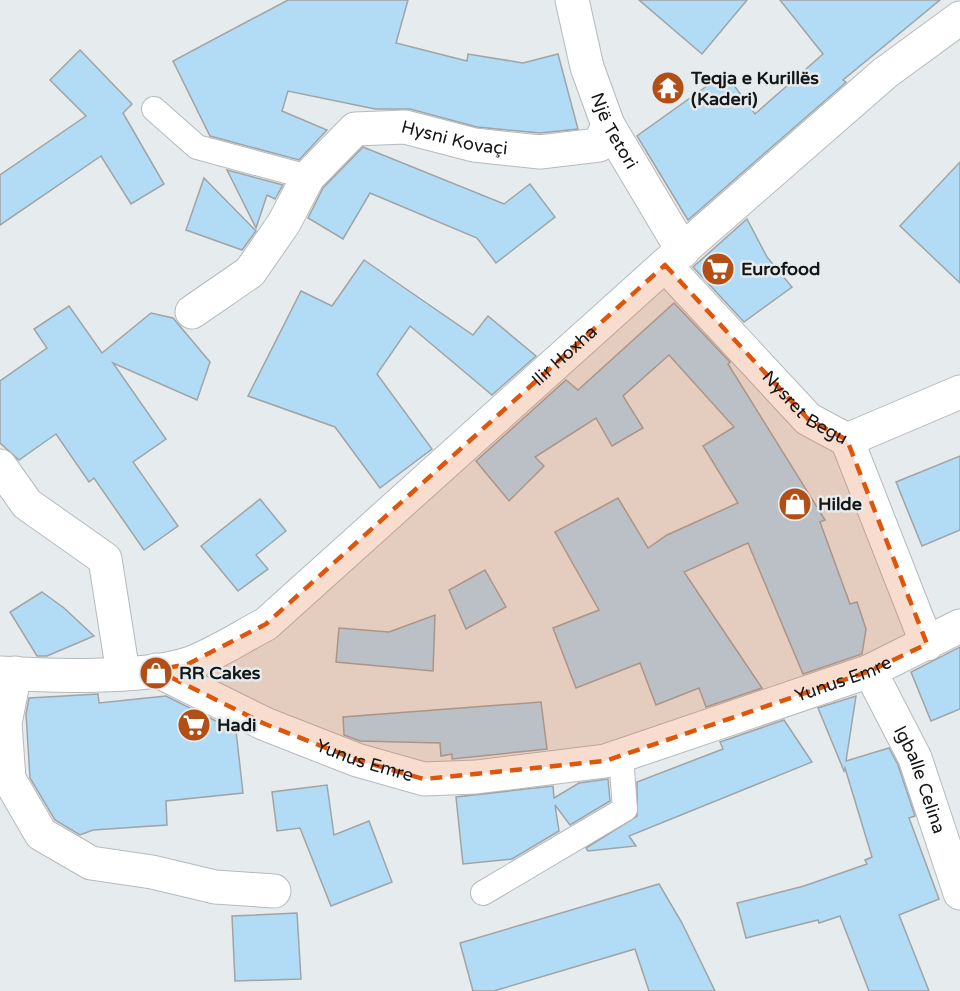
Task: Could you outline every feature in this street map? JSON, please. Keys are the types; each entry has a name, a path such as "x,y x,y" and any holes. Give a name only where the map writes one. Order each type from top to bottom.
{"street":[{"name":"Një Tetori","path":"572,0 587,67 608,125 674,258"},
{"name":"Ilir Hoxha","path":"156,670 188,664 266,624 674,258 885,73 960,18"},
{"name":"Hysni Kovaçi","path":"192,312 250,272 284,223 308,177 355,129 405,127 474,145 540,152 599,145 608,125"},
{"name":"Nysret Begu","path":"674,258 808,419 848,440 927,644"},
{"path":"848,440 960,392"},
{"path":"0,466 27,504 105,559 123,673"},
{"name":"Yunus Emre","path":"156,670 265,724 357,760 424,779 535,772 605,761 870,671 960,626"},
{"path":"156,670 123,673 8,673 5,723 9,779 40,834 91,863 152,872 215,886 274,891"},
{"name":"Igballe Celina","path":"870,671 915,758 960,893"}],"lane":[{"path":"154,109 197,147 308,177"},
{"path":"483,893 625,808 621,756"}],"highlighted area":[{"path":"665,265 808,419 847,440 927,644 870,671 605,761 424,779 357,760 265,724 156,670 188,664 266,624"}],"building":[{"path":"288,0 408,0 396,43 467,61 468,54 523,63 558,54 578,129 540,133 477,127 410,109 375,109 288,91 282,111 327,130 299,160 210,136 173,61"},
{"path":"639,0 747,0 702,54"},
{"path":"780,0 940,0 843,80 846,82 843,85 688,220 637,136 725,73 755,114 823,54"},
{"path":"80,50 132,104 123,113 164,184 131,204 101,156 0,225 0,175 86,116 50,80"},
{"path":"363,147 504,204 530,184 555,217 496,263 477,238 370,193 343,239 308,218 323,188"},
{"path":"960,162 960,283 900,226"},
{"path":"227,170 283,185 275,199 267,195 256,228"},
{"path":"204,178 256,231 242,250 186,230"},
{"path":"747,219 767,257 792,287 744,322 693,267"},
{"path":"364,260 473,335 488,316 536,356 492,395 410,326 377,374 432,449 380,488 335,427 248,396 301,291 332,306"},
{"path":"674,303 730,362 728,364 825,520 820,522 850,604 857,602 866,629 862,654 803,674 748,543 684,572 762,688 706,707 699,688 656,705 640,663 576,688 553,628 599,610 555,532 618,498 648,548 667,535 738,503 703,446 734,427 669,355 623,396 643,428 612,446 596,418 535,457 544,466 509,501 476,461 566,380 578,390"},
{"path":"69,306 102,353 151,313 173,318 210,362 197,400 113,363 166,439 133,462 178,526 144,550 94,478 89,482 56,434 19,460 0,443 0,381 47,348 34,329"},
{"path":"960,456 960,530 922,546 896,482"},
{"path":"260,499 286,531 256,555 268,569 238,591 201,546"},
{"path":"485,570 506,607 466,629 449,590"},
{"path":"42,592 64,608 94,636 47,656 37,656 10,612"},
{"path":"435,615 433,671 336,662 339,628 389,632"},
{"path":"960,647 960,709 931,721 911,672"},
{"path":"98,694 99,703 166,696 236,731 243,793 166,801 167,825 93,830 80,835 55,820 30,778 26,714 29,698"},
{"path":"856,696 846,761 889,748 898,765 915,816 909,818 939,899 899,915 929,991 869,991 840,916 819,923 818,920 746,938 737,903 804,886 867,864 865,860 872,857 845,768 844,771 818,708"},
{"path":"541,702 547,749 452,759 452,754 441,756 440,743 360,741 344,735 343,717"},
{"path":"784,720 812,762 629,836 636,846 588,851 586,848 637,816 637,782 723,749 720,742"},
{"path":"608,779 610,801 570,825 555,805 559,831 512,859 463,864 456,797 553,786 554,798 579,783"},
{"path":"327,785 334,835 369,821 392,882 331,906 300,828 277,831 272,792"},
{"path":"659,884 682,923 715,991 649,991 635,949 494,991 473,991 460,943"},
{"path":"297,913 301,979 235,981 232,916"}],"place":[{"name":"Teqja e Kurillës (Kaderi)","path":"668,88"},
{"name":"Eurofood","path":"718,269"},
{"name":"Hilde","path":"795,504"},
{"name":"RR Cakes","path":"156,673"},
{"name":"Hadi","path":"194,725"}]}
